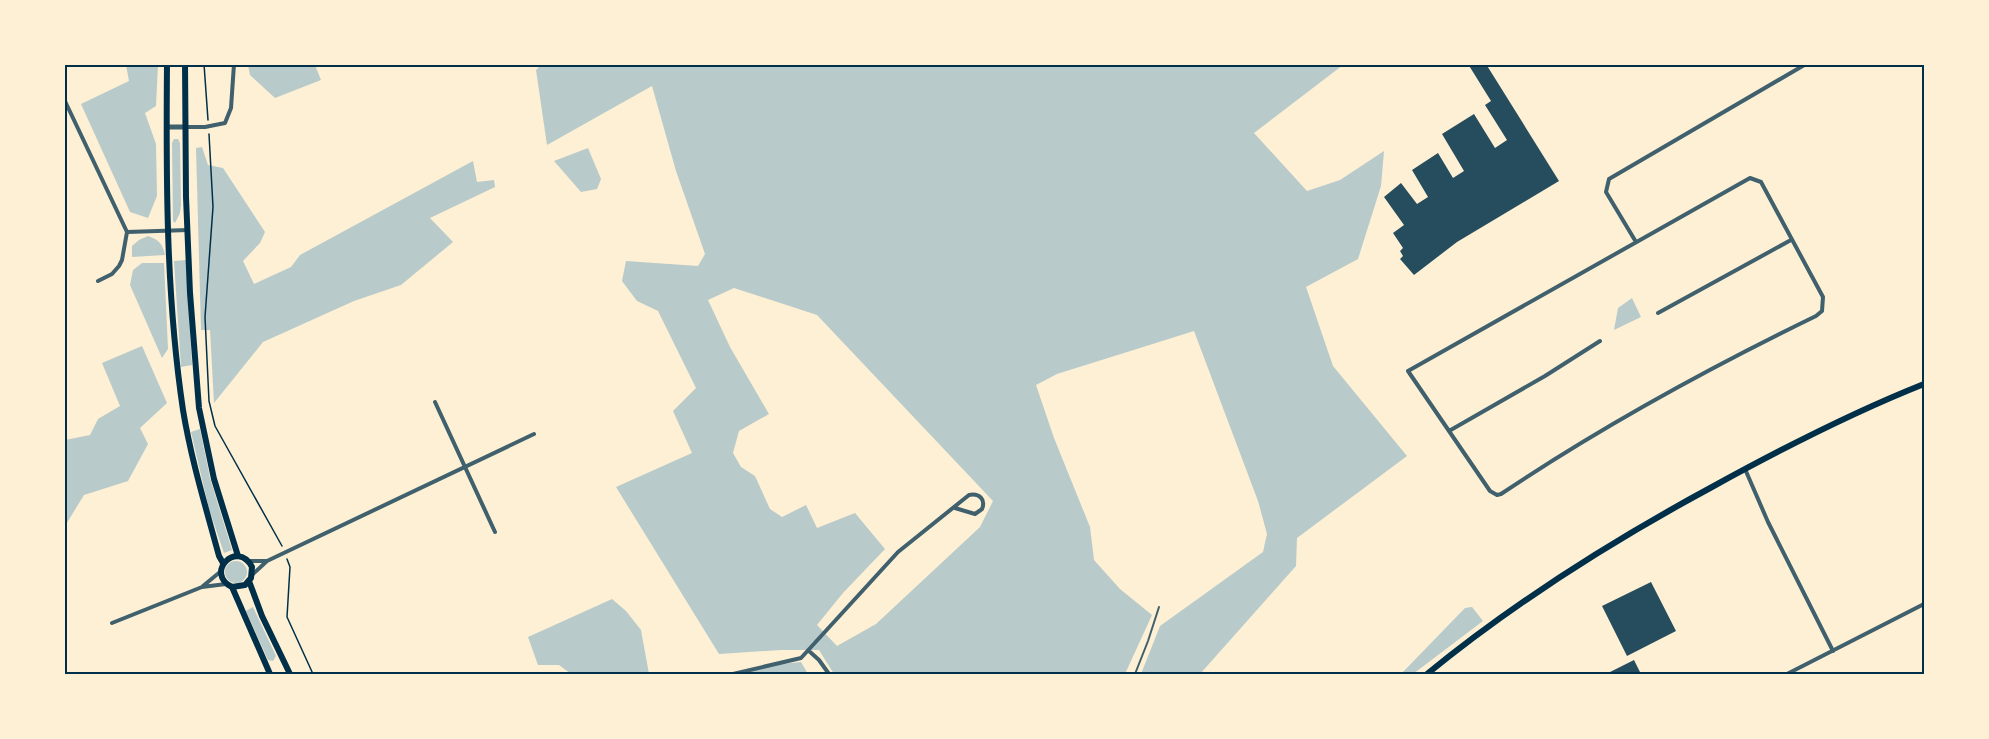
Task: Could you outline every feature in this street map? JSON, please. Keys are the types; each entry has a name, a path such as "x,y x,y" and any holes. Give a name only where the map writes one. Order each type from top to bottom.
{"main road":[{"path":"168,64 168,230 175,352 183,413 204,503 223,563"},
{"path":"184,64 190,293 200,408 214,479 238,556"},
{"path":"1427,675 1497,621 1644,524 1745,469 1885,399 1924,384"},
{"path":"270,675 229,586 222,578 223,563 229,558 238,556 249,561 251,578 262,616 290,675"},
{"path":"229,586 241,587 251,578"}],"street":[{"path":"167,127 208,127 225,123 229,116 234,64"},
{"path":"1636,242 1606,192 1609,179 1806,64"},
{"path":"64,99 127,232 119,266 112,274 98,281"},
{"path":"1750,178 1761,182 1791,240 1823,297 1824,305 1820,313 1612,423 1501,494 1494,494 1483,482 1408,371 1750,178"},
{"path":"127,232 188,230"},
{"path":"1658,313 1791,240"},
{"path":"1449,431 1545,376 1600,341"},
{"path":"435,402 495,532"},
{"path":"251,578 267,561 534,434"},
{"path":"1745,469 1768,522 1833,651"},
{"path":"733,675 801,658 898,552 969,495 980,496 983,501 982,510 975,514 955,508"},
{"path":"249,561 267,561"},
{"path":"112,623 202,586 221,571"},
{"path":"202,586 229,586"},
{"path":"1788,675 1924,604"},
{"path":"809,651 819,660 829,675"}],"lane":[{"path":"1135,675 1159,607"}],"path":[{"path":"204,64 213,207 205,317 209,401 215,426 278,538 290,567 287,617 313,675"}],"shaded area":[{"path":"542,64 1343,65 1254,133 1307,191 1340,180 1384,151 1381,186 1358,259 1306,287 1333,366 1407,456 1297,538 1296,566 1200,674 1141,674 1160,626 1263,552 1267,534 1258,501 1194,331 1057,374 1036,385 1054,438 1090,527 1094,560 1120,589 1152,615 1125,674 834,674 819,650 719,654 616,487 692,453 673,411 696,388 658,311 637,301 622,281 626,261 698,266 705,254 676,171 652,86 547,145 536,70","holes":["734,288 817,315 993,501 980,527 876,624 837,646 817,625 843,593 885,549 855,513 817,528 806,505 782,517 770,509 755,476 741,467 733,453 739,431 769,414 730,347 708,300"]},
{"path":"126,65 158,65 156,106 145,113 156,144 157,196 148,218 130,212 81,104 129,81"},
{"path":"248,65 315,65 321,80 275,98 250,75"},
{"path":"174,139 178,139 180,143 181,205 175,223 173,221 172,143"},
{"path":"202,147 208,165 223,168 265,232 260,243 243,261 254,284 291,267 300,255 473,161 477,182 494,180 495,187 430,218 453,242 401,285 354,301 263,342 214,403 210,330 201,330 196,148"},
{"path":"588,148 601,179 597,189 581,192 554,161"},
{"path":"148,236 160,243 165,255 132,257 132,246"},
{"path":"186,260 192,365 181,367 174,261"},
{"path":"142,263 164,263 168,349 162,358 130,285 133,270"},
{"path":"1632,298 1641,317 1614,330 1618,308"},
{"path":"142,346 167,403 140,428 148,444 128,481 84,495 65,526 65,440 90,435 98,419 120,406 102,363"},
{"path":"200,429 210,478 232,550 224,553 209,509 191,432"},
{"path":"232,561 240,561 247,568 247,576 240,583 232,583 225,576 225,568"},
{"path":"612,599 626,611 641,630 649,674 571,674 559,665 538,665 528,637"},
{"path":"253,607 276,656 273,661 268,660 246,611"},
{"path":"1472,607 1483,621 1413,674 1401,674 1465,608"},
{"path":"801,662 808,674 740,674 781,664"}],"building":[{"path":"1468,64 1486,64 1559,181 1457,242 1414,275 1400,259 1403,256 1400,251 1403,248 1393,233 1404,225 1384,197 1401,183 1417,204 1428,197 1412,170 1438,153 1453,178 1464,171 1442,134 1474,114 1495,148 1507,140 1485,105 1491,101"},
{"path":"1651,582 1676,631 1627,656 1602,606"},
{"path":"1634,660 1641,674 1606,674"}]}
